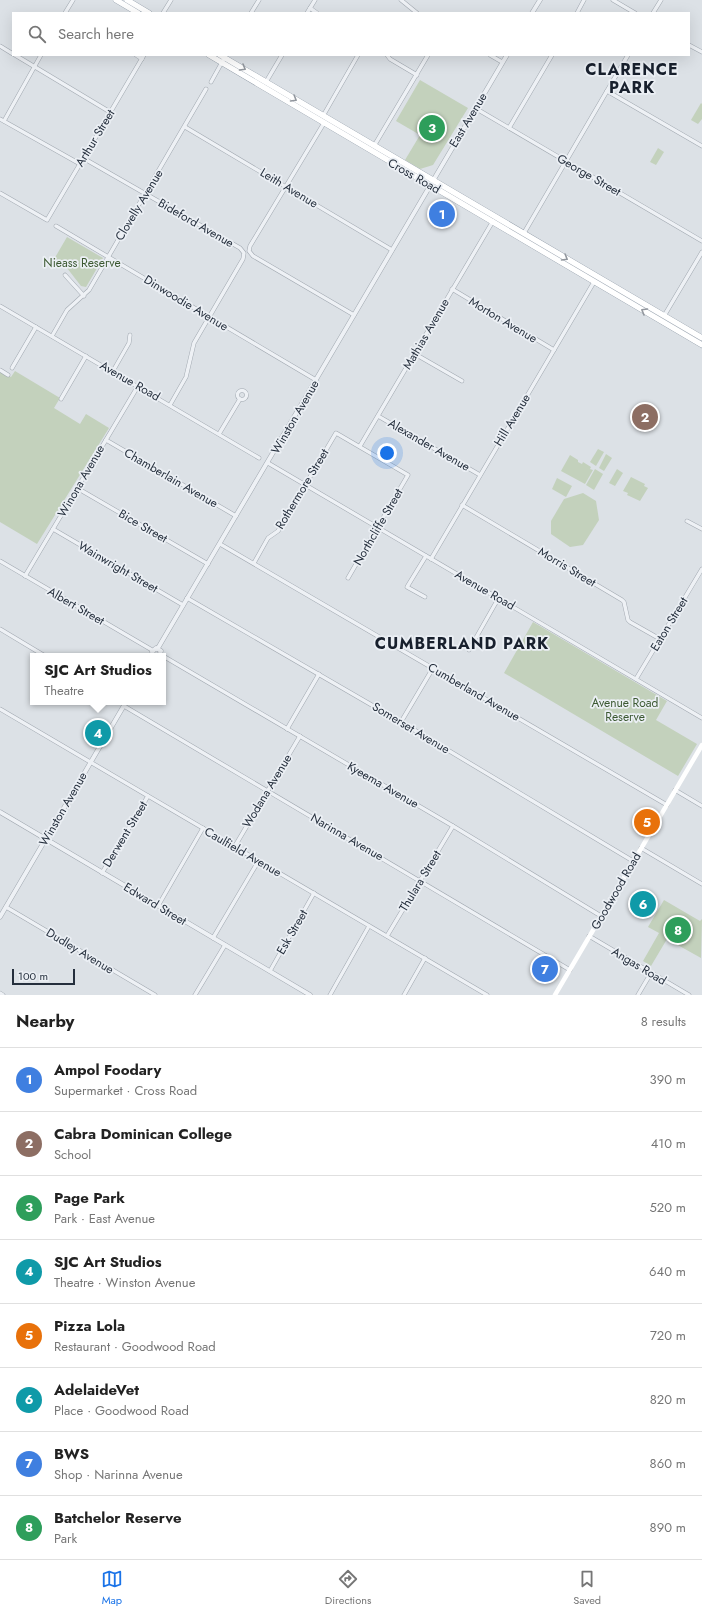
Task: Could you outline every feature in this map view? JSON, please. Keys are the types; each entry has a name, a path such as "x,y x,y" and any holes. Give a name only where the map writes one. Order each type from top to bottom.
{"highway":[{"path":"116,0 136,12"},
{"path":"127,0 147,12"},
{"name":"Cross Road","path":"223,58 324,123 373,149 663,318 702,338"},
{"name":"Cross Road","path":"264,84 330,120 373,149"},
{"path":"316,118 323,116 324,123 330,120"},
{"name":"Cross Road","path":"663,318 702,345"}],"main road":[{"name":"Goodwood Road","path":"555,995 702,745"}],"street":[{"path":"66,12 73,0"},
{"path":"164,12 171,0"},
{"path":"252,12 259,0"},
{"path":"308,12 315,0"},
{"path":"401,0 416,12"},
{"path":"533,12 539,0"},
{"path":"577,12 584,0"},
{"path":"613,0 633,12"},
{"path":"654,12 660,0"},
{"path":"310,8 316,12"},
{"path":"0,46 12,53"},
{"path":"690,46 702,52"},
{"path":"17,56 110,112"},
{"path":"40,56 2,120 80,164"},
{"path":"264,84 281,56"},
{"path":"323,116 357,56"},
{"path":"388,56 390,59 417,75"},
{"path":"373,149 427,56"},
{"path":"492,56 502,62"},
{"name":"East Avenue","path":"431,183 505,56"},
{"path":"508,128 551,56"},
{"path":"522,236 627,56"},
{"name":"Arthur Street","path":"0,193 47,220 143,57"},
{"path":"211,82 223,58"},
{"name":"Clovelly Avenue","path":"52,336 67,310 89,290 206,89"},
{"path":"607,91 702,146"},
{"name":"George Street","path":"475,108 702,241"},
{"path":"324,123 250,246 249,251 253,256 354,315"},
{"name":"Leith Avenue","path":"185,127 392,250"},
{"name":"Bideford Avenue","path":"83,158 240,248 244,253 243,259 209,317"},
{"name":"Winston Avenue","path":"158,648 431,183"},
{"name":"Mathias Avenue","path":"360,446 494,219"},
{"name":"Dinwoodie Avenue","path":"56,226 316,380"},
{"path":"663,318 702,252"},
{"path":"65,275 84,296"},
{"name":"Hill Avenue","path":"431,559 596,279"},
{"name":"Morton Avenue","path":"452,289 554,350"},
{"name":"Avenue Road","path":"0,306 259,458"},
{"path":"170,405 186,377 194,343 209,317"},
{"path":"12,368 36,327"},
{"path":"113,371 129,343 130,335"},
{"path":"415,354 462,381"},
{"path":"61,399 86,356"},
{"path":"0,370 8,375"},
{"name":"Winona Avenue","path":"25,576 138,386"},
{"path":"219,434 240,399"},
{"name":"Alexander Avenue","path":"378,416 480,475"},
{"name":"Rothermore Street","path":"254,564 268,538 278,531 336,433 360,446"},
{"name":"Chamberlain Avenue","path":"106,440 236,516"},
{"name":"Northcliffe Street","path":"348,578 408,475 360,446"},
{"name":"Avenue Road","path":"268,463 702,718"},
{"name":"Bice Street","path":"77,488 208,564"},
{"name":"Morris Street","path":"462,505 622,600 630,622 660,639"},
{"path":"687,521 702,530"},
{"name":"Wainwright Street","path":"54,529 183,605"},
{"name":"Cumberland Avenue","path":"220,544 667,805"},
{"path":"425,597 407,587 426,556"},
{"name":"Albert Street","path":"0,561 152,650"},
{"name":"Eaton Street","path":"636,679 702,569"},
{"name":"Somerset Avenue","path":"187,598 401,722 634,861"},
{"path":"469,650 498,599"},
{"path":"0,630 40,653"},
{"path":"153,653 152,650 155,648 158,648 161,653"},
{"name":"Kyeema Avenue","path":"166,659 453,826 601,916"},
{"path":"401,722 433,668"},
{"path":"287,728 319,674"},
{"name":"Winston Avenue","path":"0,917 124,705"},
{"name":"Narinna Avenue","path":"128,705 268,791 570,970"},
{"name":"Caulfield Avenue","path":"0,709 425,958 479,993 487,995"},
{"name":"Wodana Avenue","path":"235,846 300,736"},
{"path":"675,790 702,806"},
{"name":"Derwent Street","path":"102,872 148,796"},
{"name":"Edward Street","path":"0,812 310,995"},
{"name":"Thulara Street","path":"387,936 453,826"},
{"path":"158,906 203,828"},
{"path":"641,848 702,884"},
{"path":"213,938 258,860"},
{"name":"Esk Street","path":"270,971 314,893"},
{"name":"Dudley Avenue","path":"6,907 155,995"},
{"path":"330,995 369,926"},
{"name":"Angas Road","path":"589,936 689,995"},
{"path":"195,995 225,945"},
{"path":"404,995 425,958"},
{"path":"638,995 651,973"}],"green space":[{"path":"420,80 468,108 433,165 420,169 405,160 420,135 396,121"},
{"path":"701,103 702,119 698,124 691,120"},
{"path":"658,148 664,152 656,165 650,162"},
{"name":"Nieass Reserve","path":"67,237 103,258 86,287 81,286 67,268 53,261"},
{"path":"0,371 11,377 15,371 60,398 54,408 80,424 86,414 109,428 37,544 0,522"},
{"path":"598,449 604,452 596,466 590,462"},
{"path":"606,454 612,458 604,471 599,468"},
{"path":"570,455 578,460 578,462 582,464 583,462 593,470 585,484 561,471"},
{"path":"595,469 603,474 594,490 586,485"},
{"path":"617,469 623,473 615,486 609,483"},
{"path":"631,477 645,484 644,486 648,488 640,501 627,495 628,493 623,491"},
{"path":"557,478 572,486 566,497 552,489"},
{"path":"583,493 596,501 599,520 583,545 570,547 551,534 551,521 564,499"},
{"name":"Avenue Road Reserve","path":"533,622 667,701 656,720 697,744 678,776 504,673"},
{"path":"664,900 700,921 702,919 701,958 667,939 651,966 643,961 659,933 648,927"}],"place":[{"name":"Page Park","path":"432,128"},
{"name":"Ampol Foodary","path":"442,214"},
{"name":"Cabra Dominican College","path":"645,417"},
{"name":"SJC Art Studios","path":"98,733"},
{"name":"Pizza Lola","path":"647,822"},
{"name":"AdelaideVet","path":"643,904"},
{"name":"Batchelor Reserve","path":"678,930"},
{"name":"BWS","path":"545,969"}],"district":[{"name":"CLARENCE PARK","path":"632,78"},
{"name":"CUMBERLAND PARK","path":"462,643"}]}
